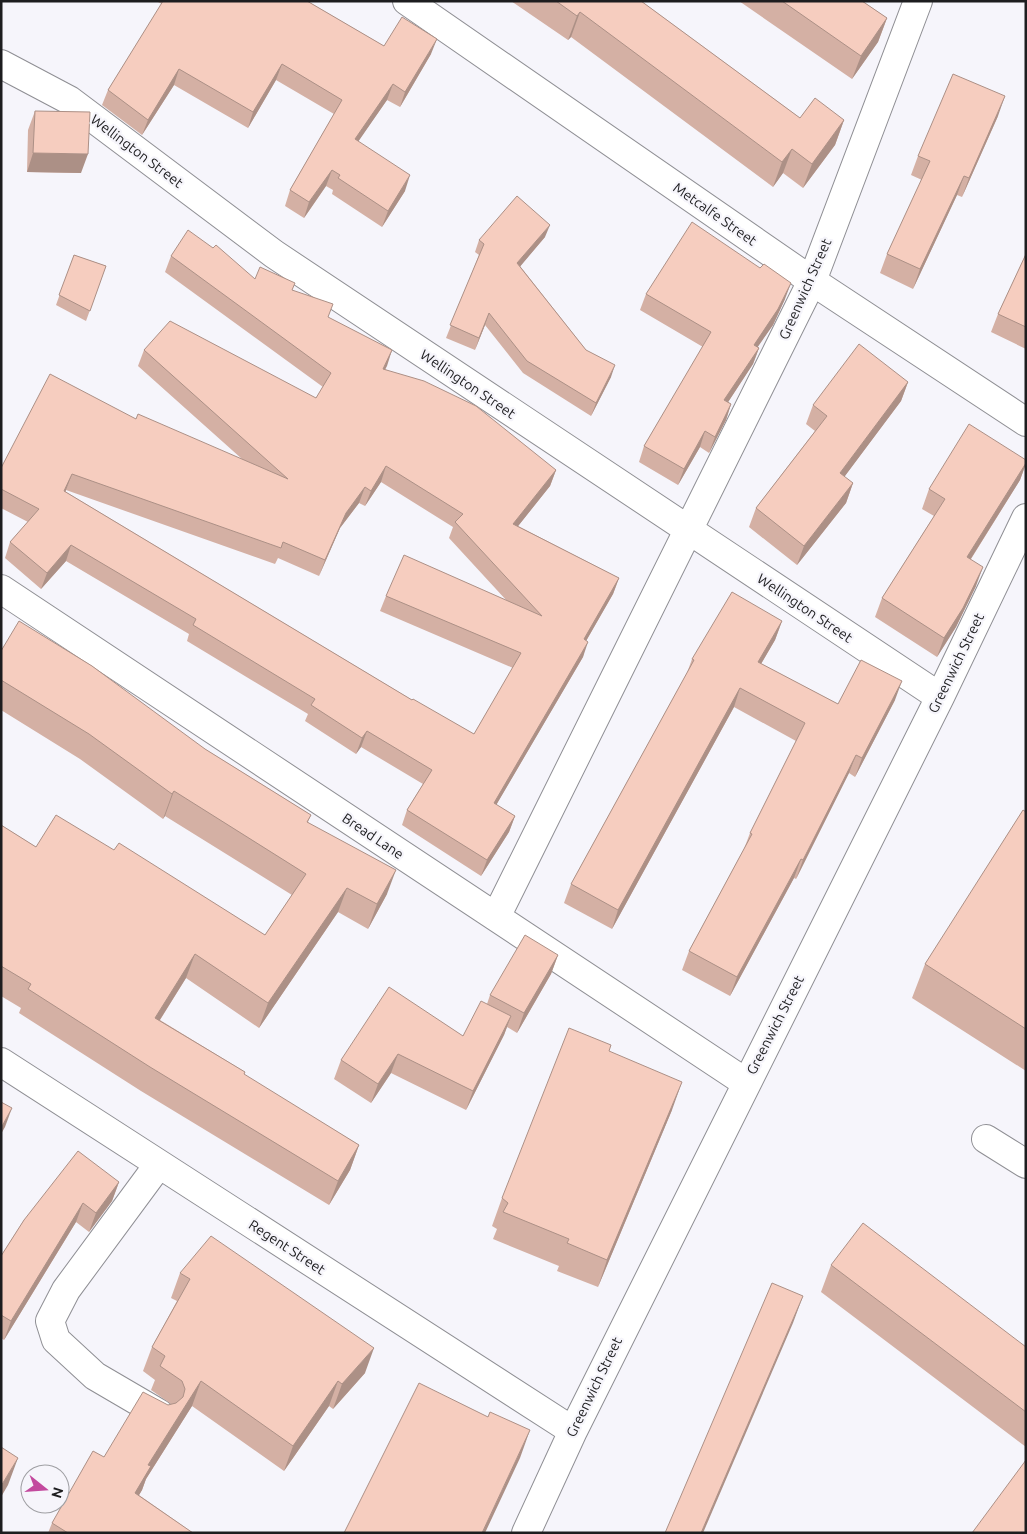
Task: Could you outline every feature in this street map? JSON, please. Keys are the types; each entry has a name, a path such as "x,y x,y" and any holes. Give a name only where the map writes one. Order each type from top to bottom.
{"street":[{"name":"Metcalfe Street","path":"407,1 812,281 1026,422"},
{"name":"Greenwich Street","path":"496,917 812,281 918,1"},
{"name":"Wellington Street","path":"1,64 69,100 274,254 940,697"},
{"name":"Greenwich Street","path":"526,1533 573,1430 745,1082 940,697 1025,522"},
{"name":"Bread Lane","path":"1,589 745,1082"},
{"name":"Regent Street","path":"1,1062 573,1430"},
{"path":"986,1139 1026,1164"},
{"path":"159,1164 66,1290 50,1321 56,1340 95,1376 160,1414"}],"building":[{"path":"163,1 307,1 384,46 402,17 437,39 405,92 393,84 355,139 410,175 388,211 338,178 340,175 332,170 309,202 290,190 342,100 282,64 253,112 179,69 148,120 108,90"},
{"path":"556,1 641,1 800,118 815,98 844,120 812,164 792,149 782,162 580,12 577,16"},
{"path":"782,1 862,1 887,18 861,56"},
{"path":"953,74 1005,96 969,178 964,176 920,269 887,254 930,161 918,156"},
{"path":"35,111 90,112 88,154 33,153"},
{"path":"517,196 550,225 517,263 586,350 615,365 596,403 527,361 489,313 479,338 450,325 484,244 479,240"},
{"path":"692,222 760,268 764,264 791,283 778,309 754,345 759,348 724,400 731,404 715,437 705,431 684,469 644,446 711,332 646,294"},
{"path":"188,230 213,248 216,245 255,279 260,267 295,283 292,290 333,304 328,317 392,350 383,369 424,381 476,406 556,470 513,524 619,578 584,639 588,642 494,803 515,816 487,860 407,810 432,770 367,731 362,738 311,705 315,699 193,625 196,619 71,545 47,573 10,542 39,509 1,489 1,468 50,374 136,419 138,414 288,479 144,350 170,321 316,398 331,373 171,256","holes":["386,466 463,514 455,522 542,616 404,555 386,596 521,653 474,734 412,700 64,491 72,474 281,548 283,542 325,560 346,513 365,487 371,491"]},
{"path":"1026,254 1026,327 998,314"},
{"path":"74,255 106,266 90,311 59,295"},
{"path":"859,344 908,382 840,473 853,483 804,546 756,508 827,416 813,405"},
{"path":"969,424 1026,460 1026,463 967,557 983,567 963,608 944,638 882,598 945,499 929,489"},
{"path":"732,592 782,621 758,662 838,704 861,660 902,681 862,758 856,755 803,860 801,859 737,977 689,951 752,834 750,833 805,723 740,688 618,910 571,884 694,660 692,659"},
{"path":"19,621 92,666 205,749 311,815 307,822 396,870 377,904 347,888 268,1003 195,954 155,1018 245,1072 244,1074 359,1145 338,1181 150,1067 28,989 31,984 1,966 1,825 36,847 56,815 114,850 119,843 265,935 306,874 174,791 172,794 89,734 1,680 1,651"},
{"path":"1023,810 1026,812 1026,1029 925,964"},
{"path":"525,935 558,955 524,1013 490,995"},
{"path":"389,987 463,1036 481,1001 511,1016 473,1091 398,1054 378,1084 341,1060"},
{"path":"569,1028 611,1045 609,1051 682,1082 607,1260 567,1243 569,1239 503,1212 508,1203 502,1198"},
{"path":"1,1102 12,1108 1,1128"},
{"path":"78,1151 119,1182 96,1213 83,1203 11,1321 1,1315 1,1256 24,1220"},
{"path":"863,1223 1026,1347 1026,1412 831,1265"},
{"path":"211,1236 374,1348 342,1384 338,1381 293,1446 201,1381 148,1465 151,1466 135,1493 193,1533 68,1533 52,1523 57,1514 70,1514 70,1491 93,1451 104,1457 143,1392 168,1405 176,1403 183,1397 185,1389 182,1381 160,1366 165,1356 152,1347 190,1279 180,1273"},
{"path":"772,1283 803,1296 701,1533 665,1533"},
{"path":"419,1383 488,1417 490,1412 530,1430 482,1533 344,1533"},
{"path":"1,1447 18,1458 1,1486"},
{"path":"1026,1460 1026,1533 972,1533"}]}
